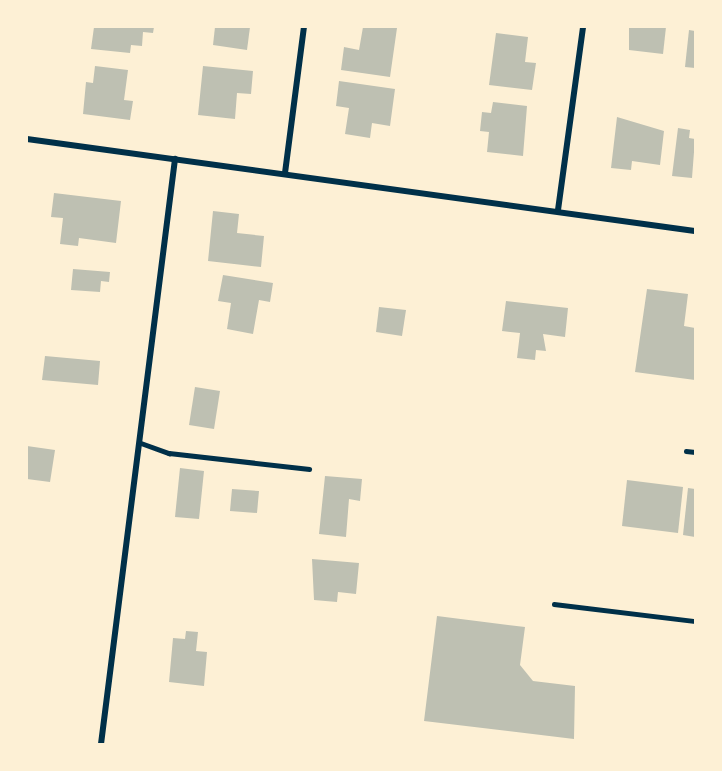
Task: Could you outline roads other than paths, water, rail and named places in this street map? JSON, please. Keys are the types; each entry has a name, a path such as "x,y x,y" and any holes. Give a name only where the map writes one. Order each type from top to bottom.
{"street":[{"path":"285,173 304,27"},
{"path":"558,210 583,27"},
{"path":"27,139 558,210 695,231"},
{"path":"101,744 176,159"}],"lane":[{"path":"141,443 169,453 309,469"},
{"path":"686,451 695,452"},
{"path":"554,604 695,621"}]}
